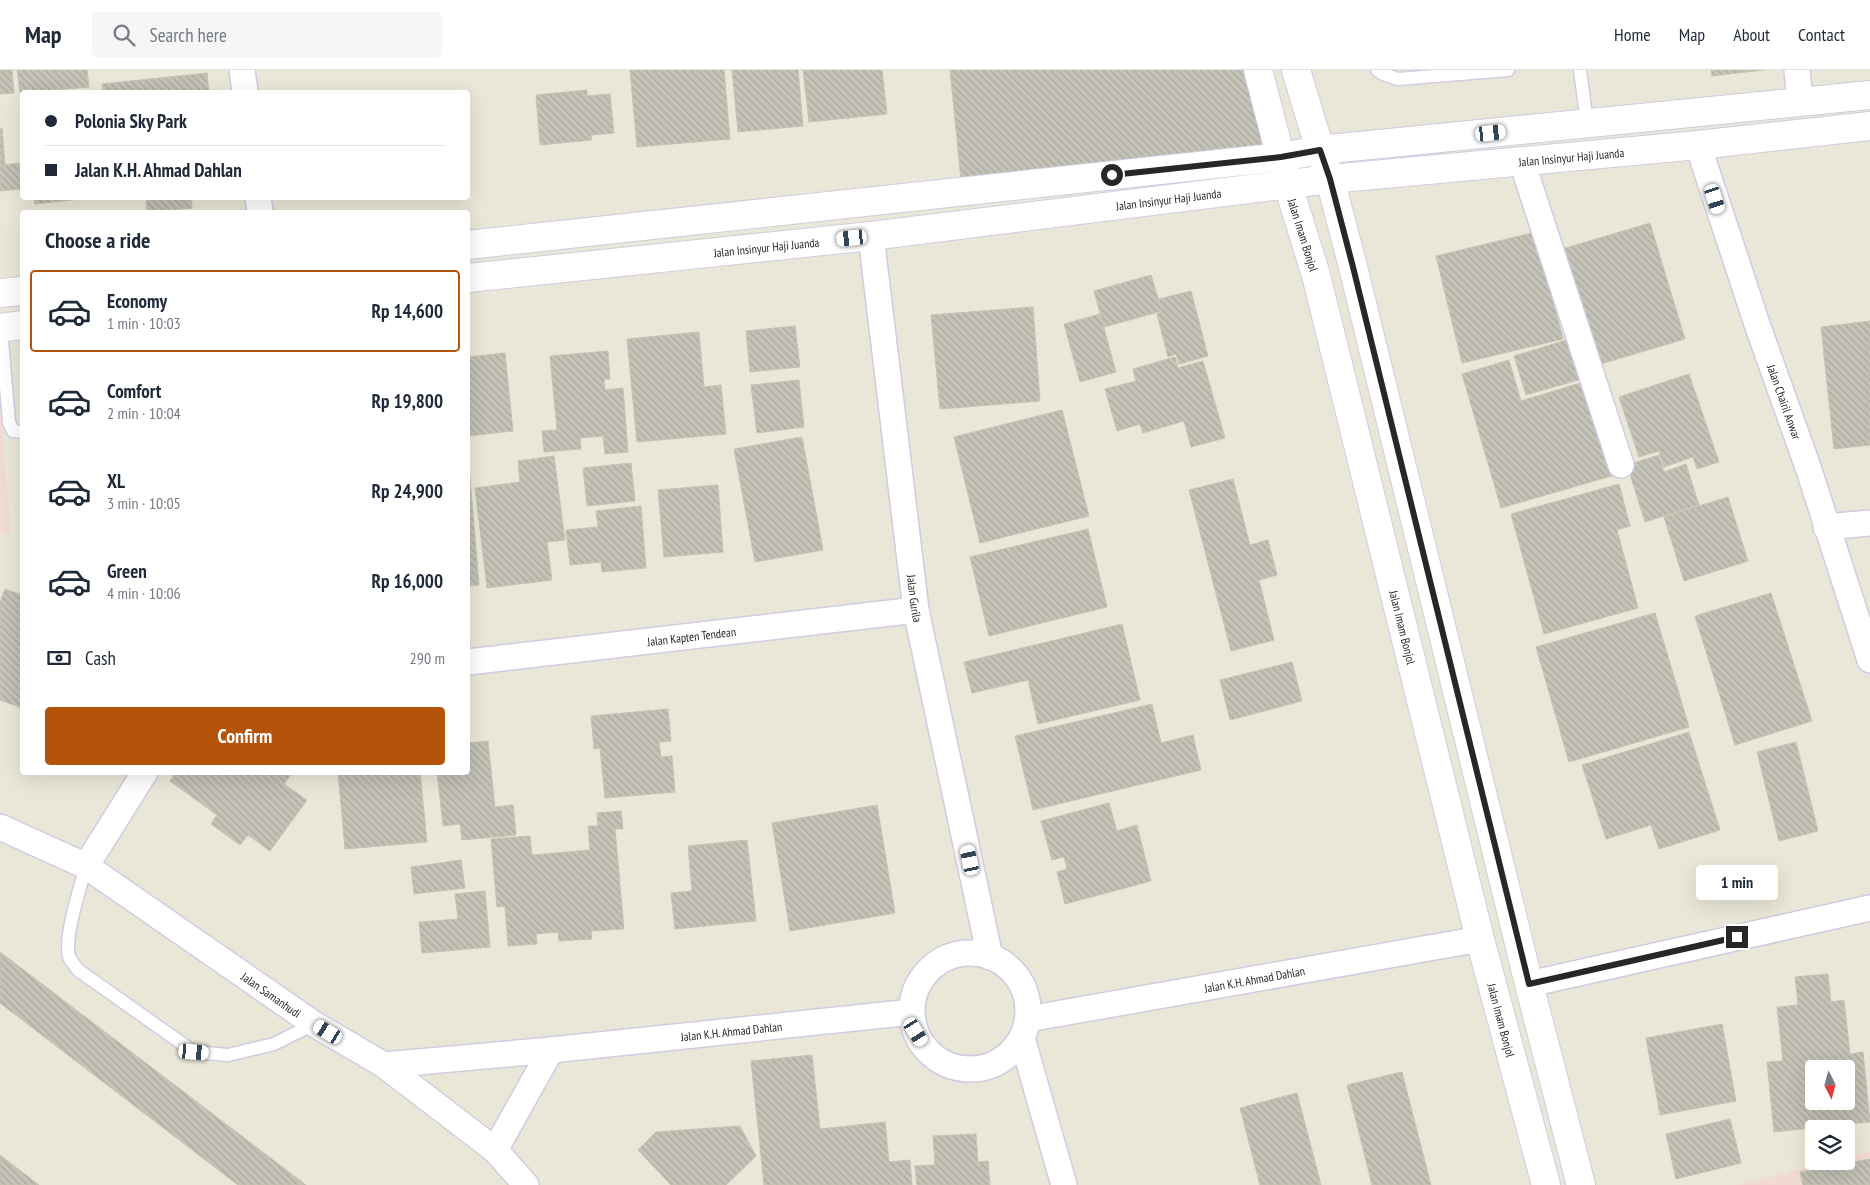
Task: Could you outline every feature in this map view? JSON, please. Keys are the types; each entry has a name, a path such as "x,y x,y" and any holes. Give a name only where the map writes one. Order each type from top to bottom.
{"main road":[{"name":"Jalan Imam Bonjol","path":"1258,70 1288,185 1316,275 1480,939 1546,1185"},
{"path":"1296,70 1330,179 1580,1185"},
{"path":"470,245 1281,157 1320,150 1870,95"},
{"name":"Jalan Insinyur Haji Juanda","path":"470,278 871,236 1330,179 1698,145 1870,126"},
{"path":"0,293 20,291"},
{"path":"1415,676 1451,666"}],"street":[{"path":"242,70 245,90"},
{"path":"1797,70 1800,102"},
{"name":"Jalan Chairil Anwar","path":"1698,145 1756,324 1809,470 1870,660"},
{"path":"1522,162 1621,465"},
{"name":"Jalan Gurila","path":"871,236 916,610 990,957"},
{"path":"1826,527 1870,523"},
{"name":"Jalan Kapten Tendean","path":"470,662 916,610"},
{"path":"86,866 143,775"},
{"name":"Jalan Samanhudi","path":"0,827 86,866 314,1024 384,1065 495,1150 526,1185"},
{"path":"1529,984 1870,908"},
{"name":"Jalan K.H. Ahmad Dahlan","path":"1025,1028 1480,939"},
{"path":"1025,1028 1012,1052 997,1062 980,1068 961,1069 942,1062 926,1049 916,1032 912,1012 915,994 923,977 936,964 953,956 972,953 990,957 1008,966 1020,981 1027,1000 1025,1028 1064,1185"},
{"name":"Jalan K.H. Ahmad Dahlan","path":"384,1065 551,1050 912,1012"},
{"path":"495,1150 551,1050"}],"lane":[{"path":"1377,70 1383,74 1398,78 1508,70"},
{"path":"1580,70 1587,123"},
{"path":"8,327 9,422 12,431 20,432"},
{"path":"86,866 74,909 68,942 70,958 78,970 194,1052 228,1055 274,1044 314,1024"}],"shaded area":[{"path":"0,402 11,534 0,532"},
{"path":"1870,1152 1870,1185 1739,1185 1805,1168 1805,1170 1855,1170 1855,1156"}],"building":[{"path":"0,70 12,70 14,93 0,94"},
{"path":"17,70 87,70 89,87 20,90 20,93"},
{"path":"630,70 724,70 730,139 637,147"},
{"path":"732,70 798,70 803,126 738,132"},
{"path":"803,70 882,70 887,114 809,122"},
{"path":"950,70 1255,70 1279,155 962,190"},
{"path":"1711,70 1763,70 1712,76"},
{"path":"207,73 209,90 103,90 102,84"},
{"path":"587,90 587,96 610,94 614,133 591,135 592,140 540,145 536,95"},
{"path":"2,128 5,165 19,163 20,189 0,191 0,129"},
{"path":"34,200 72,200 35,204"},
{"path":"146,200 191,200 192,208 147,210"},
{"path":"1650,223 1685,339 1594,366 1559,250"},
{"path":"1536,232 1563,339 1462,363 1436,256"},
{"path":"1151,275 1162,311 1104,327 1094,291"},
{"path":"1191,291 1208,356 1179,364 1176,354 1168,357 1157,314 1162,312 1159,299"},
{"path":"1033,307 1040,401 940,409 931,315"},
{"path":"1100,314 1116,372 1080,382 1064,324"},
{"path":"1870,321 1870,445 1834,449 1821,327"},
{"path":"795,326 800,367 750,372 746,331"},
{"path":"699,332 704,387 721,385 726,434 637,442 627,339"},
{"path":"1573,338 1585,378 1526,395 1514,356"},
{"path":"608,351 610,379 604,379 605,390 623,388 628,452 605,454 603,436 580,438 581,449 544,452 542,431 557,430 550,356"},
{"path":"505,353 513,431 470,436 470,357"},
{"path":"1175,357 1178,368 1203,361 1225,438 1191,447 1184,421 1143,433 1140,424 1117,431 1105,389 1136,381 1133,369"},
{"path":"1509,360 1521,401 1587,381 1615,475 1501,508 1462,374"},
{"path":"1689,374 1719,462 1697,469 1693,457 1664,467 1659,451 1639,457 1619,397"},
{"path":"799,380 804,427 757,433 751,385"},
{"path":"1062,410 1089,516 980,543 954,437"},
{"path":"802,437 823,550 755,562 734,449"},
{"path":"1659,455 1664,472 1686,464 1699,505 1645,522 1627,465"},
{"path":"554,456 565,540 547,542 552,580 487,588 475,488 520,482 518,461"},
{"path":"631,463 635,501 587,506 583,468"},
{"path":"470,478 479,585 470,586"},
{"path":"1233,479 1250,545 1268,540 1277,575 1259,580 1274,640 1231,651 1189,490"},
{"path":"1619,484 1630,526 1617,530 1638,608 1544,634 1511,514"},
{"path":"718,485 723,552 664,557 658,490"},
{"path":"1728,497 1748,561 1684,581 1664,517"},
{"path":"641,506 646,568 602,572 601,562 570,565 566,530 598,527 596,511"},
{"path":"1088,529 1107,607 989,636 970,557"},
{"path":"5,589 20,594 20,707 0,700 0,602"},
{"path":"1771,593 1812,721 1735,745 1695,616"},
{"path":"1655,613 1689,727 1569,762 1536,647"},
{"path":"1122,624 1140,700 1038,724 1028,680 972,693 964,662"},
{"path":"1292,662 1302,701 1230,720 1220,680"},
{"path":"1152,704 1161,743 1193,735 1201,770 1033,810 1015,736"},
{"path":"668,709 671,741 659,742 661,757 672,756 675,792 605,798 600,748 594,749 591,716"},
{"path":"1689,732 1720,830 1659,849 1651,825 1606,839 1582,765"},
{"path":"488,741 495,807 513,805 516,835 462,840 460,824 443,826 437,775 470,775 470,743"},
{"path":"1796,742 1818,831 1779,841 1757,752"},
{"path":"174,775 291,775 284,784 307,800 270,851 248,835 240,845 211,824 217,815 170,781"},
{"path":"338,775 420,775 427,842 345,849"},
{"path":"1109,803 1117,831 1137,825 1151,881 1065,904 1057,872 1067,869 1064,857 1052,860 1041,821"},
{"path":"877,805 895,913 790,931 772,823"},
{"path":"621,811 623,829 615,829 624,929 591,931 592,939 559,941 558,932 536,934 537,944 508,946 505,906 497,907 491,839 530,836 532,855 590,850 588,826 598,826 597,813"},
{"path":"747,840 756,921 675,929 671,893 692,891 688,846"},
{"path":"461,860 465,888 414,894 411,867"},
{"path":"485,891 490,947 422,953 419,922 458,919 455,894"},
{"path":"0,952 306,1185 238,1185 0,1003"},
{"path":"1828,974 1831,1002 1844,1000 1850,1054 1863,1052 1870,1122 1855,1124 1855,1120 1805,1120 1805,1129 1774,1132 1767,1062 1783,1061 1777,1007 1798,1005 1795,977"},
{"path":"1722,1024 1736,1101 1660,1115 1646,1038"},
{"path":"812,1055 820,1129 885,1122 889,1162 910,1160 912,1185 764,1185 751,1061"},
{"path":"1402,1072 1431,1185 1372,1185 1347,1085"},
{"path":"1297,1093 1321,1185 1260,1185 1240,1108"},
{"path":"1730,1119 1741,1163 1676,1179 1666,1134"},
{"path":"740,1126 756,1156 726,1185 671,1185 638,1150 656,1132"},
{"path":"976,1134 978,1162 988,1161 990,1185 917,1185 915,1166 935,1165 933,1136"},
{"path":"0,1155 39,1185 0,1185"},
{"path":"1870,1159 1870,1185 1803,1185 1800,1172 1811,1170 1855,1170 1855,1162"}],"route":[{"path":"1112,175 1281,157 1320,150 1330,179 1353,267 1529,984 1737,937"}]}
